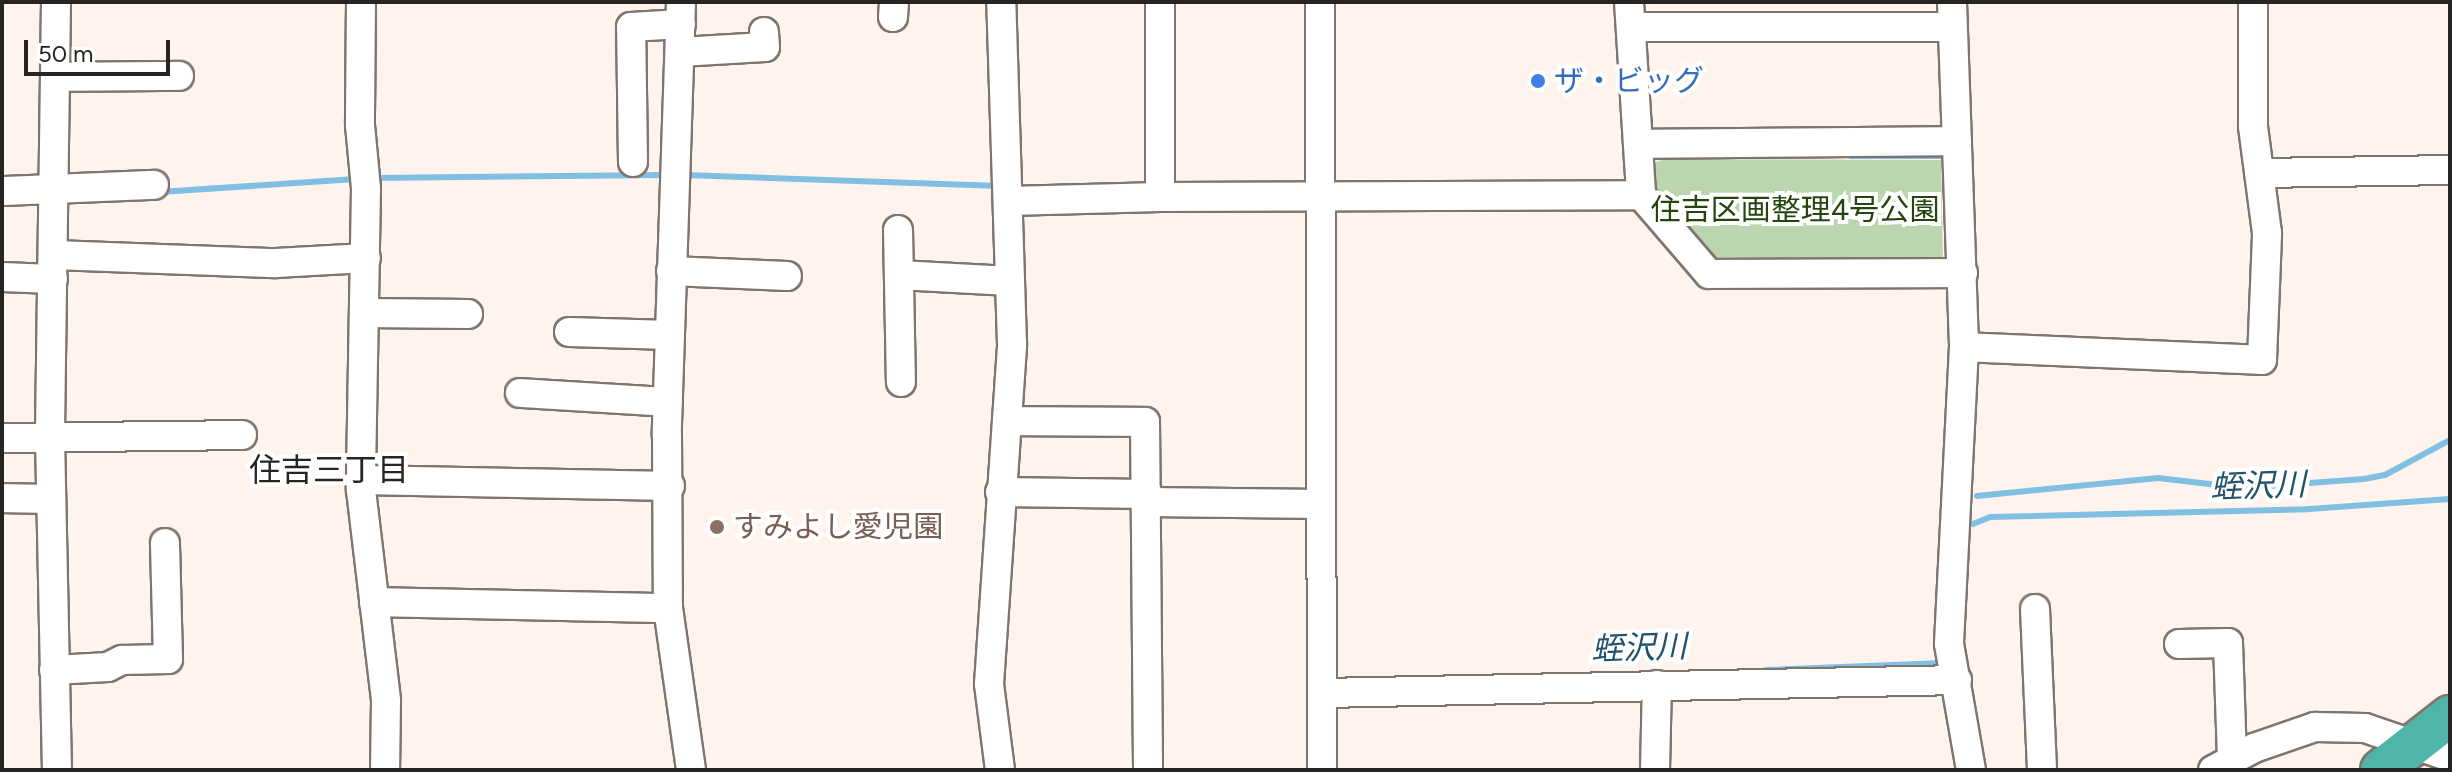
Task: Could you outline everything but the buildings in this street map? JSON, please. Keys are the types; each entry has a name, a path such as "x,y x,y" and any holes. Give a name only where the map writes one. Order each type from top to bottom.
{"highway":[{"path":"2381,770 2434,754 2450,716"}],"street":[{"path":"56,2 50,499 57,770"},
{"path":"361,2 360,125 366,181 362,480 386,701 385,770"},
{"path":"1000,770 989,684 1007,421 1010,281 1001,2"},
{"path":"1160,2 1160,197"},
{"path":"1320,2 1322,770"},
{"path":"1964,347 2262,360 2267,233 2253,126 2253,2"},
{"path":"633,162 631,27 681,13 668,402 668,608 691,770"},
{"path":"1963,273 1709,274 1641,195 1630,15 1952,15 1963,273 1964,347 1949,644 1971,770"},
{"path":"680,52 765,47 764,32"},
{"path":"56,77 179,76"},
{"path":"1638,144 1957,141"},
{"path":"2260,173 2450,170"},
{"path":"2,191 55,193 154,185"},
{"path":"1008,192 1321,199 1641,195"},
{"path":"898,230 901,382"},
{"path":"2,277 54,267 276,263 366,258"},
{"path":"671,271 787,276"},
{"path":"899,275 1010,281"},
{"path":"365,313 468,314"},
{"path":"569,332 670,335"},
{"path":"520,393 668,402"},
{"path":"1007,421 1145,422 1148,770"},
{"path":"2,438 242,435"},
{"path":"362,480 670,486"},
{"path":"1000,492 1321,504"},
{"path":"2,498 50,499"},
{"path":"54,670 108,667 122,660 168,659 165,543"},
{"path":"374,602 668,608"},
{"path":"2035,609 2042,770"},
{"path":"2179,644 2228,643 2223,765 2315,727 2365,728 2434,754"},
{"path":"1323,693 1957,680"},
{"path":"1655,770 1657,685"}],"green space":[{"name":"住吉区画整理4号公園","path":"1665,159 1941,160 1943,261 1709,260 1648,184 1650,164"}],"waterway":[{"path":"1851,156 1945,156 1946,162"},
{"path":"372,178 668,175"},
{"path":"684,175 1000,186"},
{"path":"160,192 356,179"},
{"path":"1977,496 2158,478 2243,488 2364,479 2385,475 2450,440"},
{"name":"蛭沢川","path":"1973,524 1990,517 2309,509 2450,499"},
{"name":"蛭沢川","path":"1766,670 1937,663"}],"place":[{"name":"ザ・ビッグ","path":"1538,81"},
{"name":"すみよし愛児園","path":"717,527"}],"district":[{"name":"住吉三丁目","path":"329,470"}]}
